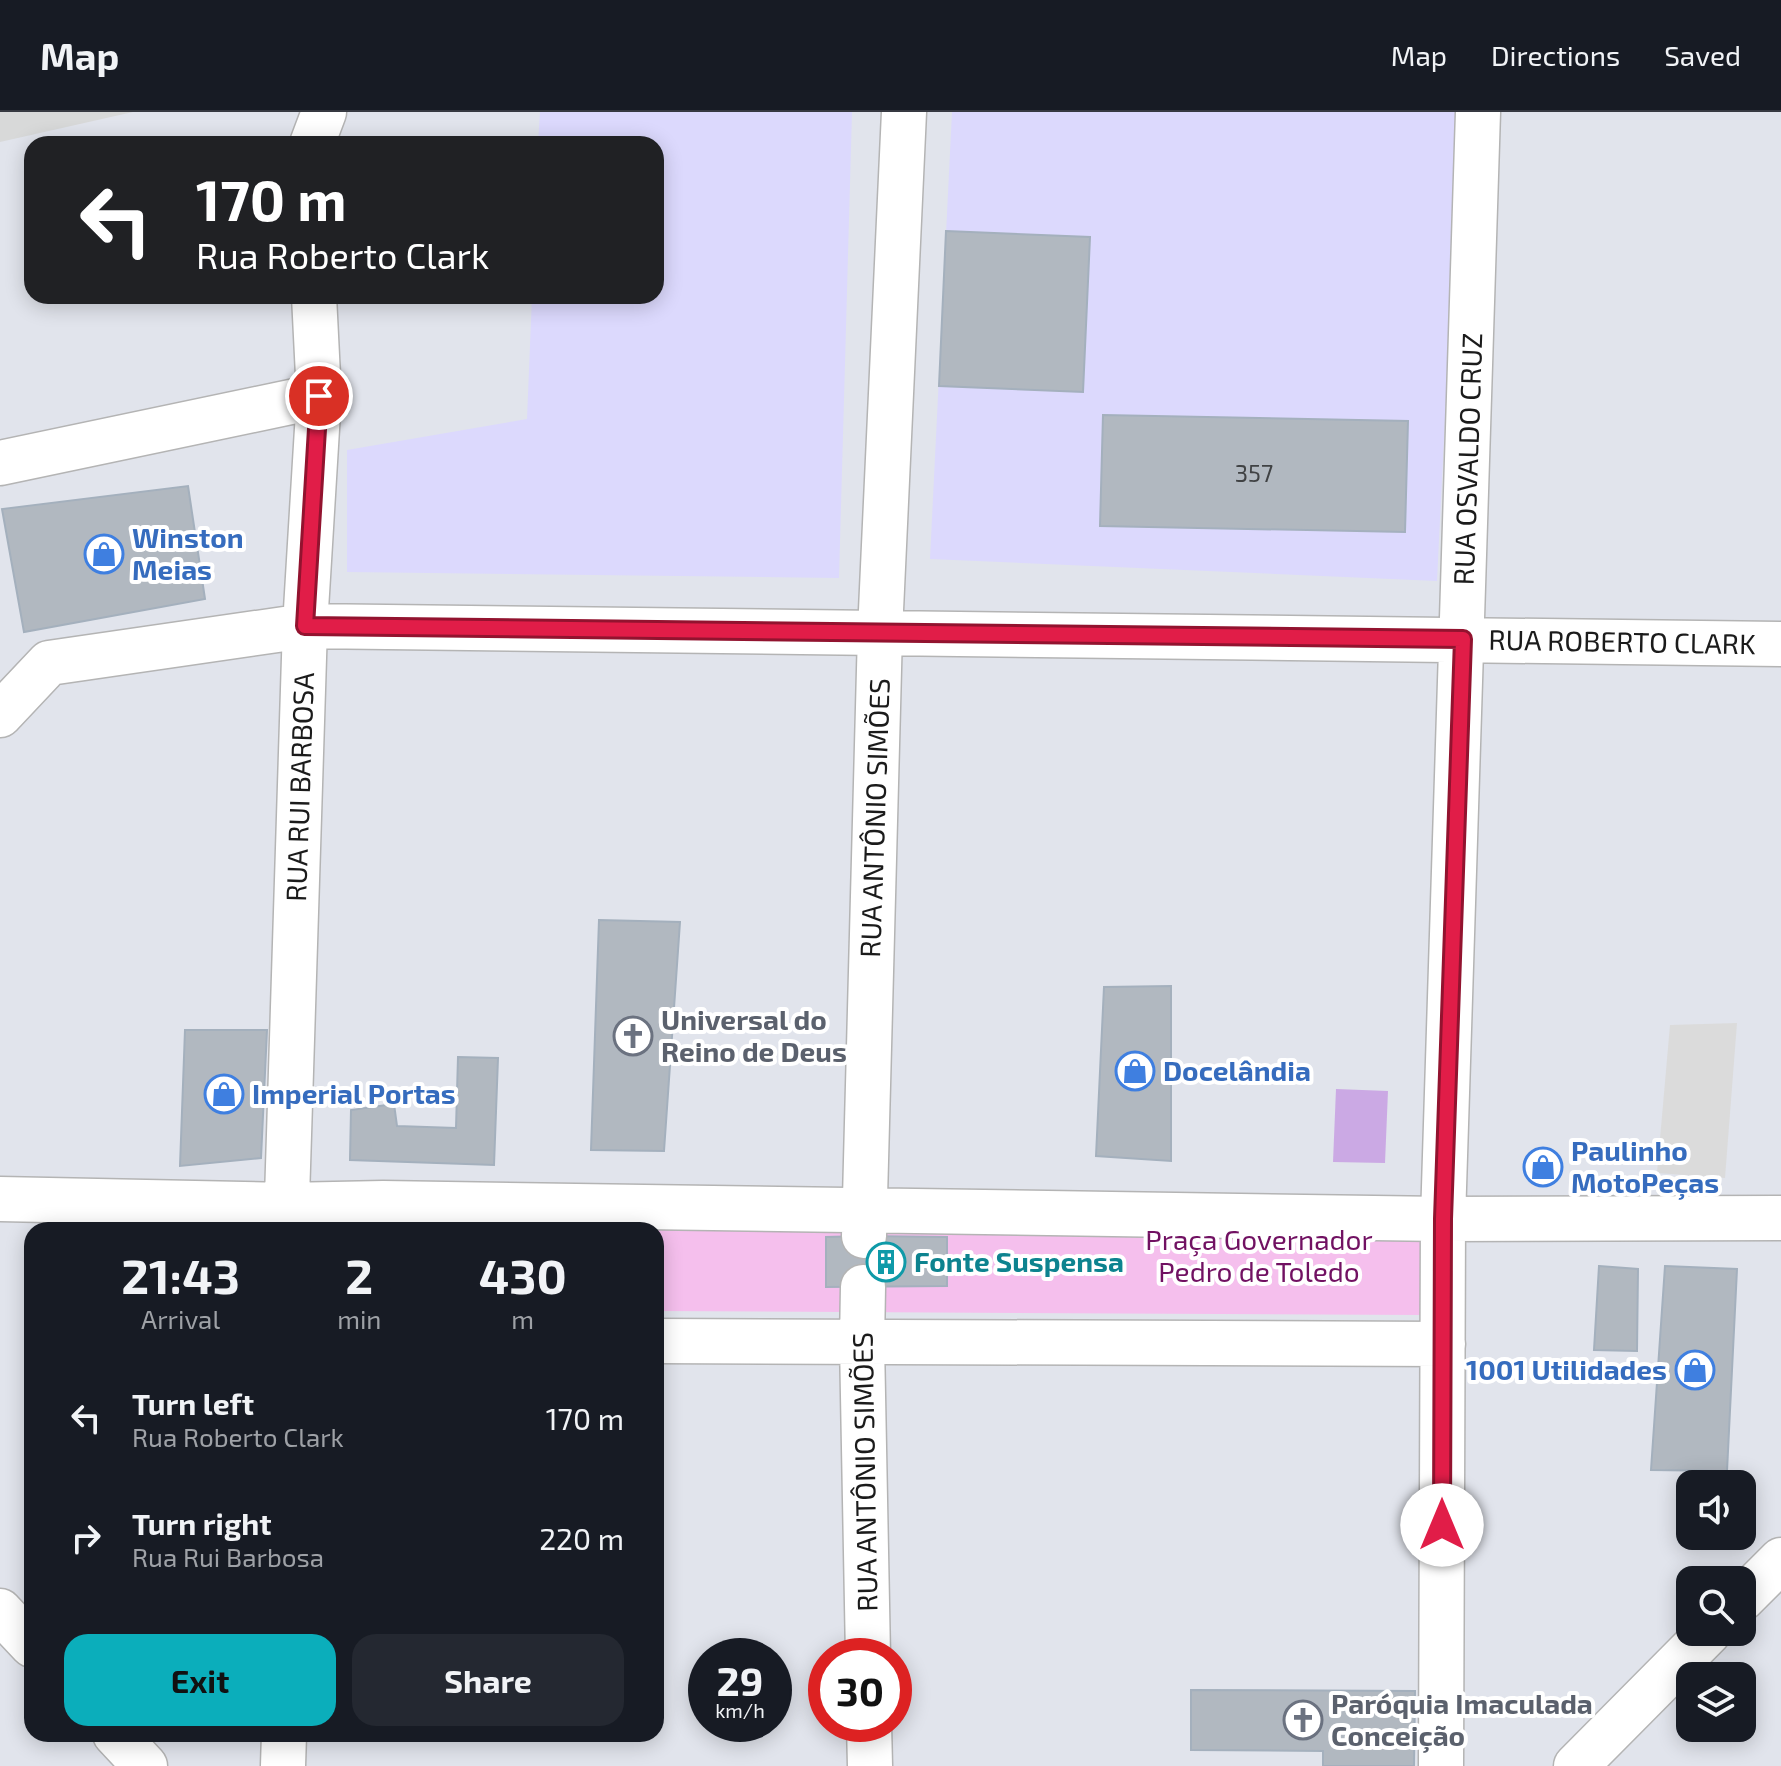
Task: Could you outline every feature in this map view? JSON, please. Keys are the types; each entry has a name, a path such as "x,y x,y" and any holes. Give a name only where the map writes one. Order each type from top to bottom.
{"street":[{"path":"315,136 324,112"},
{"name":"RUA ANTÔNIO SIMÕES","path":"865,1223 880,632 904,112"},
{"name":"RUA OSVALDO CRUZ","path":"1441,1766 1443,1219 1478,112"},
{"name":"RUA RUI BARBOSA","path":"286,1218 305,626 319,396 314,304"},
{"path":"0,463 319,396"},
{"name":"RUA ROBERTO CLARK","path":"0,715 49,663 305,626 1781,644"},
{"path":"0,1199 286,1218 382,1216 865,1223 1781,1218"},
{"name":"RUA ANTÔNIO SIMÕES","path":"863,1287 868,1638"},
{"path":"664,1341 1443,1344"},
{"path":"1756,1585 1781,1560"},
{"path":"0,1611 24,1636"},
{"path":"1576,1766 1695,1646"},
{"path":"122,1742 145,1766"},
{"path":"283,1766 284,1742"},
{"path":"869,1742 870,1766"}],"shaded area":[{"path":"0,112 133,112 24,136 0,142"},
{"path":"540,112 852,112 839,578 347,572 347,450 527,419 532,304 664,304 664,136 538,136"},
{"path":"952,112 1460,112 1437,581 930,559"},
{"path":"1737,1023 1725,1178 1657,1173 1670,1025"},
{"path":"1336,1089 1388,1091 1385,1163 1333,1162"}],"green space":[{"name":"Praça Governador Pedro de Toledo","path":"324,1193 1425,1199 1424,1315 664,1311 664,1222 323,1222"}],"building":[{"path":"946,231 1090,237 1083,392 939,386"},
{"path":"1103,415 1408,421 1405,532 1100,526"},
{"name":"Winston Meias","path":"188,486 205,599 24,632 2,509"},
{"name":"Universal do Reino de Deus","path":"599,920 680,922 664,1151 591,1150"},
{"name":"Docelândia","path":"1171,986 1171,1161 1096,1156 1104,987"},
{"name":"Imperial Portas","path":"185,1030 267,1030 261,1158 180,1166"},
{"path":"458,1057 498,1058 494,1165 350,1160 351,1110 394,1104 397,1126 456,1128"},
{"name":"Fonte Suspensa","path":"826,1237 947,1237 947,1286 826,1287"},
{"path":"1599,1266 1638,1269 1637,1351 1594,1350"},
{"name":"1001 Utilidades","path":"1665,1266 1737,1269 1727,1470 1651,1470"},
{"name":"Paróquia Imaculada Conceição","path":"1191,1690 1415,1691 1414,1766 1323,1766 1323,1751 1191,1750"}],"place":[{"name":"Winston Meias","path":"104,554"},
{"name":"Universal do Reino de Deus","path":"633,1036"},
{"name":"Docelândia","path":"1135,1071"},
{"name":"Imperial Portas","path":"224,1094"},
{"name":"Paulinho MotoPeças","path":"1543,1167"},
{"name":"Fonte Suspensa","path":"886,1262"},
{"name":"1001 Utilidades","path":"1695,1370"},
{"name":"Paróquia Imaculada Conceição","path":"1303,1720"}],"route":[{"path":"319,396 305,626 1463,639 1443,1219 1442,1525"}]}
